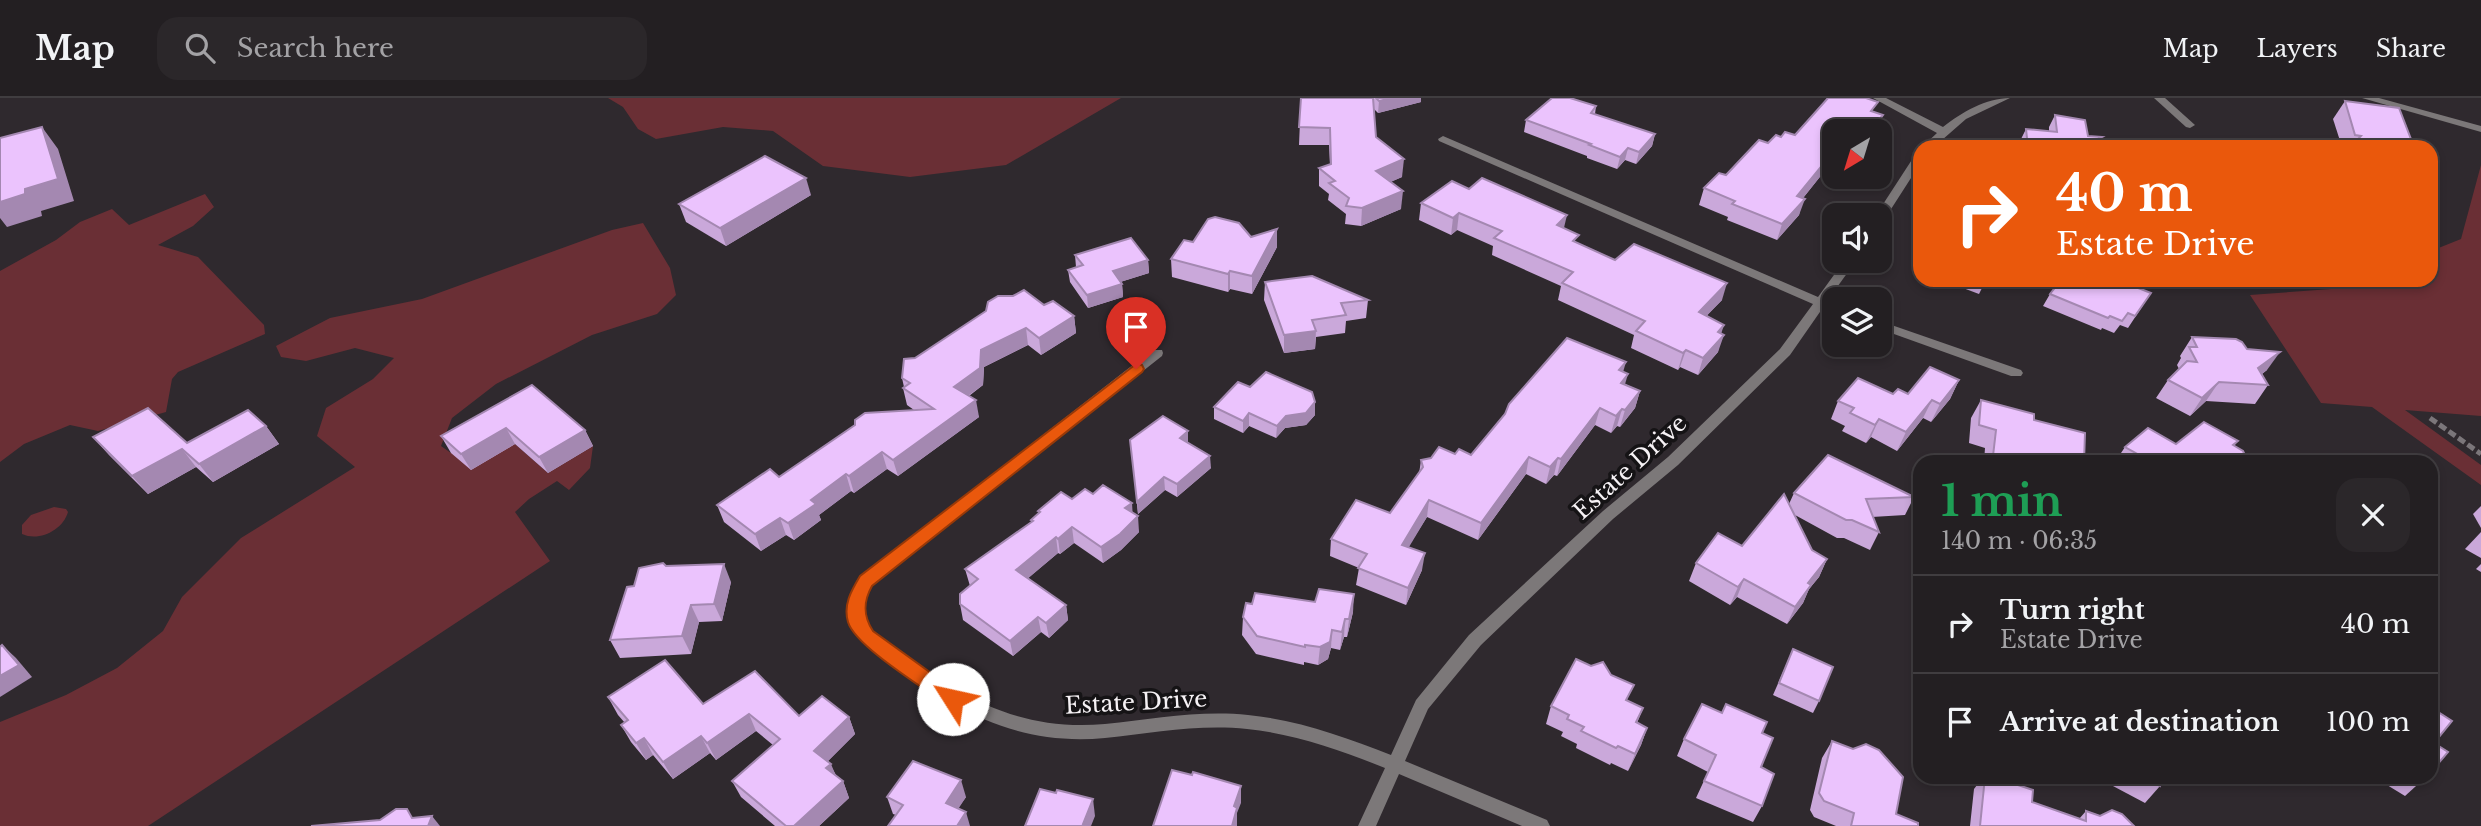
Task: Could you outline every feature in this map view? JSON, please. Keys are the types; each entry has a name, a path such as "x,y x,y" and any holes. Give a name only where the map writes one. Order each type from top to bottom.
{"street":[{"path":"1878,98 1944,132"},
{"path":"1935,140 1962,117 2005,98"},
{"path":"2159,98 2190,125"},
{"path":"2367,98 2481,129"},
{"path":"1443,139 1822,303"},
{"path":"1890,203 1913,166"},
{"name":"Estate Drive","path":"1367,826 1422,705 1475,640 1608,515 1673,461 1822,312"},
{"path":"1892,328 2016,373"},
{"name":"Estate Drive","path":"1157,353 866,581 856,598 857,621 866,636 953,699 1006,721 1037,729 1091,731 1214,720 1254,722 1302,731 1396,764 1541,826"}],"path":[{"path":"2430,418 2481,454"}],"shaded area":[{"path":"608,98 1121,98 1006,165 910,177 823,166 773,131 723,127 656,139 638,129 623,107"},
{"path":"2481,165 2481,416 2405,410 2481,465 2481,485 2372,407 2321,403 2250,295 2336,287 2438,287 2438,248 2461,239"},
{"path":"205,194 214,207 193,226 158,245 198,257 264,325 265,334 178,372 172,379 166,412 98,431 70,425 24,444 0,462 0,271 56,240 80,222 112,209 129,225"},
{"path":"643,223 670,268 676,295 657,314 592,335 496,384 452,418 441,446 451,453 515,444 548,473 593,446 590,468 569,490 557,481 529,499 515,512 550,561 148,826 0,826 0,722 66,695 117,668 163,631 182,597 241,538 355,467 317,436 326,408 373,379 394,358 355,348 306,361 281,357 276,346 330,318 422,299 612,230"},
{"path":"54,507 66,509 68,512 56,529 43,535 22,534 22,525 31,515"}],"building":[{"path":"1301,98 1373,98 1376,137 1404,159 1376,171 1403,191 1362,208 1346,206 1349,198 1329,183 1335,181 1319,168 1331,164 1330,128 1299,127"},
{"path":"1552,98 1570,98 1596,106 1591,113 1655,134 1639,152 1628,148 1620,157 1526,120"},
{"path":"1828,98 1866,98 1878,102 1871,111 1883,115 1880,119 1822,119 1822,166 1797,196 1805,199 1782,224 1732,204 1735,201 1704,188 1719,173 1726,175 1759,140 1768,143 1776,135 1781,137 1785,132 1795,135"},
{"path":"2345,101 2399,108 2411,140 2357,140 2361,136 2355,135"},
{"path":"2055,115 2085,120 2088,136 2102,137 2096,140 2027,140 2026,129 2057,132"},
{"path":"42,127 58,179 25,189 25,194 0,202 0,138"},
{"path":"765,156 806,178 720,228 679,204"},
{"path":"1482,178 1567,215 1557,225 1579,235 1573,241 1615,260 1634,244 1727,283 1699,312 1724,325 1718,332 1724,335 1703,358 1686,350 1683,353 1636,331 1645,321 1562,283 1573,272 1494,238 1502,231 1459,213 1453,218 1421,203 1452,181 1469,189"},
{"path":"1215,217 1239,223 1251,237 1277,229 1252,276 1230,271 1228,274 1171,259 1184,240 1193,242 1208,219"},
{"path":"1131,238 1148,260 1113,271 1122,284 1087,295 1068,270 1083,265 1075,255"},
{"path":"1312,276 1368,300 1341,303 1346,315 1312,320 1316,331 1284,335 1265,282"},
{"path":"2056,287 2136,287 2151,293 2135,316 2128,313 2122,321 2110,316 2108,318 2050,294"},
{"path":"1024,290 1044,305 1053,301 1074,316 1039,338 1026,328 981,350 980,368 954,387 976,400 893,460 882,452 811,500 816,504 788,523 780,518 755,534 717,505 770,469 779,477 855,425 855,420 865,413 934,409 903,388 910,383 902,378 904,359 915,358 986,311 988,302 998,296 1013,296"},
{"path":"2192,337 2236,339 2247,349 2280,352 2258,368 2268,385 2219,382 2202,398 2168,380 2187,361 2197,362 2189,347 2197,347"},
{"path":"1567,338 1626,362 1619,370 1628,374 1621,383 1640,391 1625,410 1622,409 1616,416 1600,408 1561,459 1558,458 1550,467 1529,457 1481,523 1429,500 1402,545 1425,553 1408,588 1358,568 1367,554 1331,539 1356,500 1390,513 1423,467 1421,460 1431,458 1439,447 1455,454 1459,449 1471,455 1505,414 1509,404"},
{"path":"1930,367 1959,380 1940,404 1932,400 1906,432 1879,419 1875,425 1850,413 1854,408 1838,401 1858,378 1893,394 1898,389 1908,394"},
{"path":"1266,372 1312,392 1315,402 1306,413 1286,416 1277,426 1249,413 1243,421 1214,407 1238,382 1250,387"},
{"path":"532,385 585,430 539,457 506,428 461,454 441,436"},
{"path":"1981,400 2034,414 2034,420 2085,433 2084,455 1993,455 1996,430 1979,425"},
{"path":"148,408 187,443 248,410 266,426 199,464 182,449 132,476 93,437"},
{"path":"1163,416 1188,431 1180,438 1210,456 1177,484 1164,477 1137,502 1130,440"},
{"path":"2204,422 2238,441 2233,445 2245,455 2139,455 2125,447 2148,428 2176,444"},
{"path":"1828,455 1913,497 1866,499 1879,532 1846,520 1794,493"},
{"path":"1103,485 1132,503 1125,508 1138,516 1120,534 1101,547 1072,527 1016,570 1066,605 1046,623 1038,617 1010,641 960,604 960,594 978,579 965,569 1033,521 1031,520 1040,512 1038,511 1061,492 1072,499 1085,489 1093,494"},
{"path":"1784,494 1812,550 1827,559 1808,583 1811,585 1795,607 1744,579 1738,587 1696,563 1718,533 1742,546"},
{"path":"663,563 666,566 724,564 714,604 691,605 682,636 610,640 627,587 634,586 639,568"},
{"path":"1319,589 1354,594 1349,619 1345,619 1342,632 1332,630 1330,642 1320,647 1305,647 1257,636 1243,617 1246,603 1252,604 1255,593 1315,602"},
{"path":"2,645 19,665 0,676 0,647"},
{"path":"1793,649 1833,667 1819,701 1779,683"},
{"path":"1576,659 1591,666 1603,662 1611,675 1634,685 1626,700 1643,708 1636,722 1647,728 1635,754 1581,731 1584,727 1567,719 1569,715 1551,706"},
{"path":"665,660 703,704 755,671 799,716 822,696 849,717 814,751 831,764 826,768 843,781 794,826 786,826 732,781 780,739 749,714 707,743 701,736 663,762 644,738 636,743 621,725 628,720 608,697"},
{"path":"1702,704 1722,713 1726,704 1767,722 1762,733 1773,738 1761,767 1774,774 1762,806 1704,781 1716,755 1684,739"},
{"path":"2438,712 2452,721 2438,738"},
{"path":"1832,741 1853,749 1866,744 1879,750 1903,777 1896,814 1918,823 1918,826 1851,826 1854,813 1824,801 1819,793"},
{"path":"2438,746 2448,752 2438,764"},
{"path":"913,761 961,780 946,803 966,812 957,826 888,826 903,805 887,797"},
{"path":"1172,770 1192,775 1193,772 1241,786 1234,806 1237,808 1232,826 1153,826"},
{"path":"1984,784 2015,784 2033,790 2032,802 2086,821 2086,811 2100,816 2112,810 2122,814 2134,826 1980,826"},
{"path":"1040,789 1056,793 1057,790 1093,799 1083,824 1090,826 1025,826"},
{"path":"396,809 407,809 412,818 432,816 428,826 311,826 380,820"}],"route":[{"path":"953,699 866,636 857,621 856,598 866,581 1136,369"}]}
